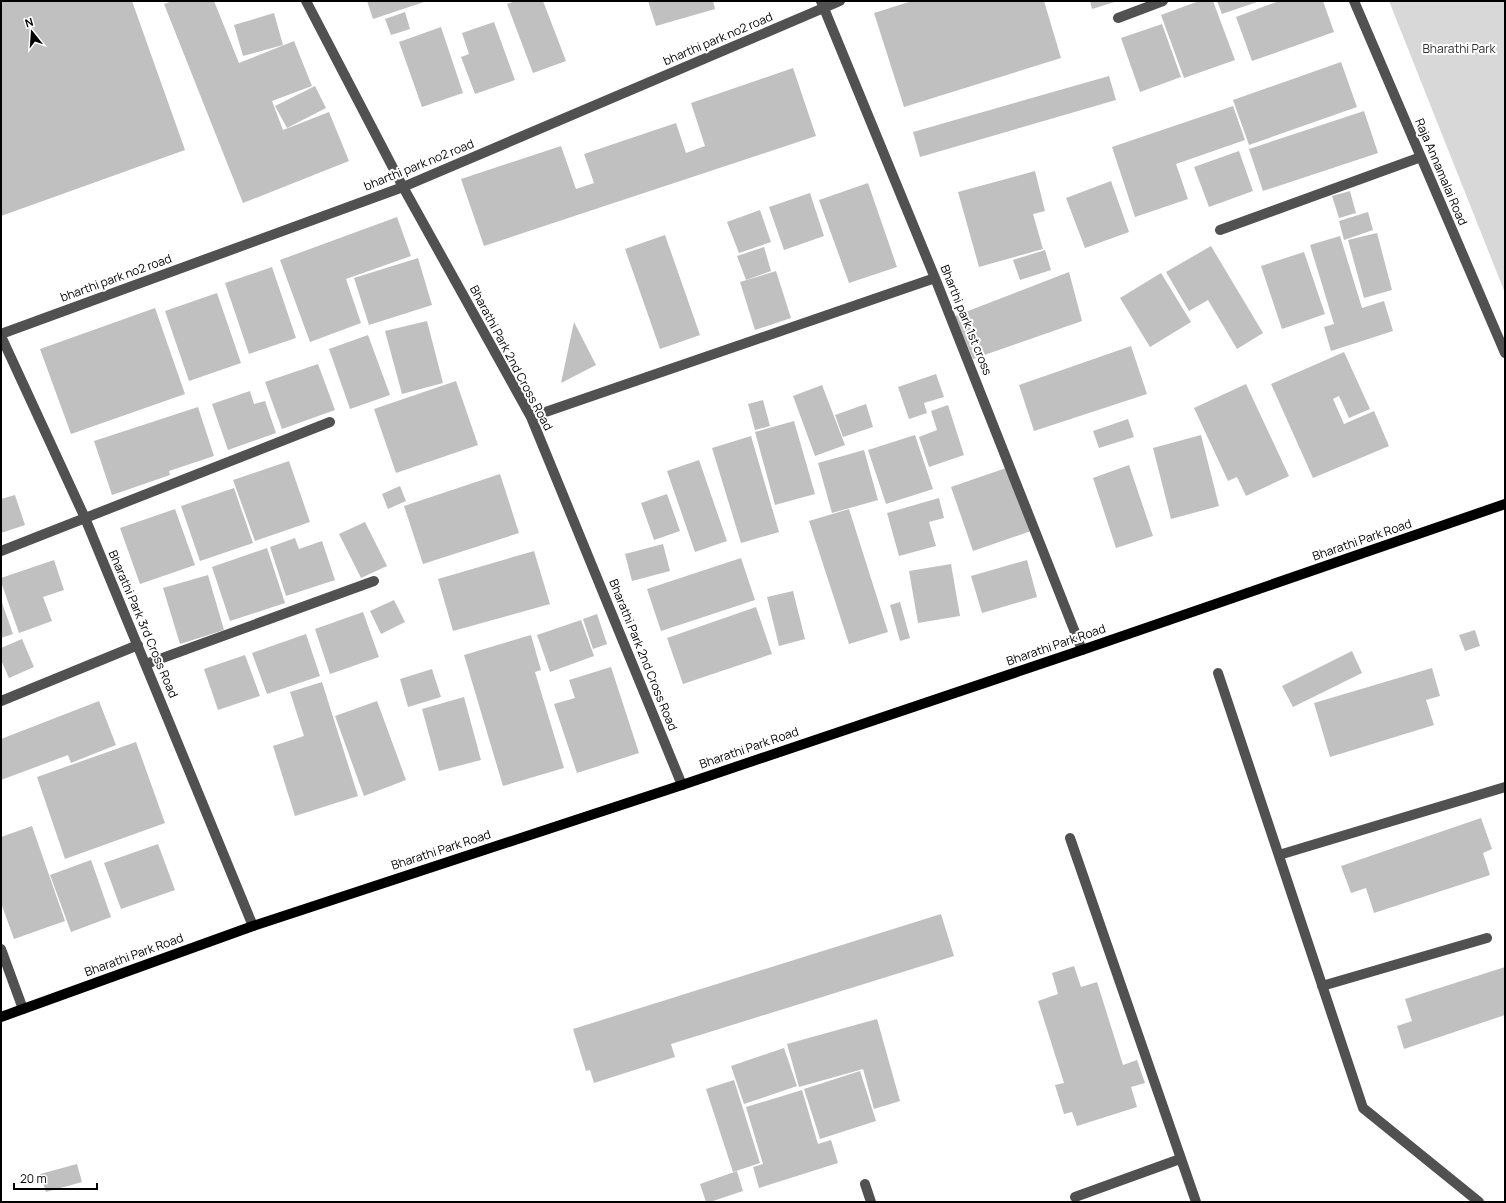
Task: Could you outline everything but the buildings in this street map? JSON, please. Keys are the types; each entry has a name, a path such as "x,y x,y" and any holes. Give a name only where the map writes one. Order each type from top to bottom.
{"main road":[{"name":"Bharathi Park Road","path":"1,1017 253,926 682,785 1082,650 1505,504"}],"street":[{"name":"Bharathi Park 2nd Cross Road","path":"306,1 403,187 531,417 682,785"},
{"name":"bharthi park no2 road","path":"1,335 403,187 823,4 840,1"},
{"path":"1118,18 1163,1"},
{"name":"Raja Annamalai Road","path":"1354,1 1505,353"},
{"name":"Bharthi park 1st cross","path":"823,4 935,278 1082,650"},
{"path":"1220,230 1421,157"},
{"path":"531,417 935,278"},
{"name":"Bharathi Park 3rd Cross Road","path":"1,335 85,518 253,926"},
{"path":"1,551 330,422"},
{"path":"146,664 374,581"},
{"path":"1,701 138,645"},
{"path":"1218,673 1363,1108 1479,1202"},
{"path":"1279,855 1505,787"},
{"path":"1070,838 1196,1202"},
{"path":"1322,986 1487,938"},
{"path":"1,949 23,1009"},
{"path":"1075,1197 1180,1158"},
{"path":"865,1184 871,1202"}],"green space":[{"name":"Bharathi Park","path":"1389,1 1505,1 1505,293"}]}
